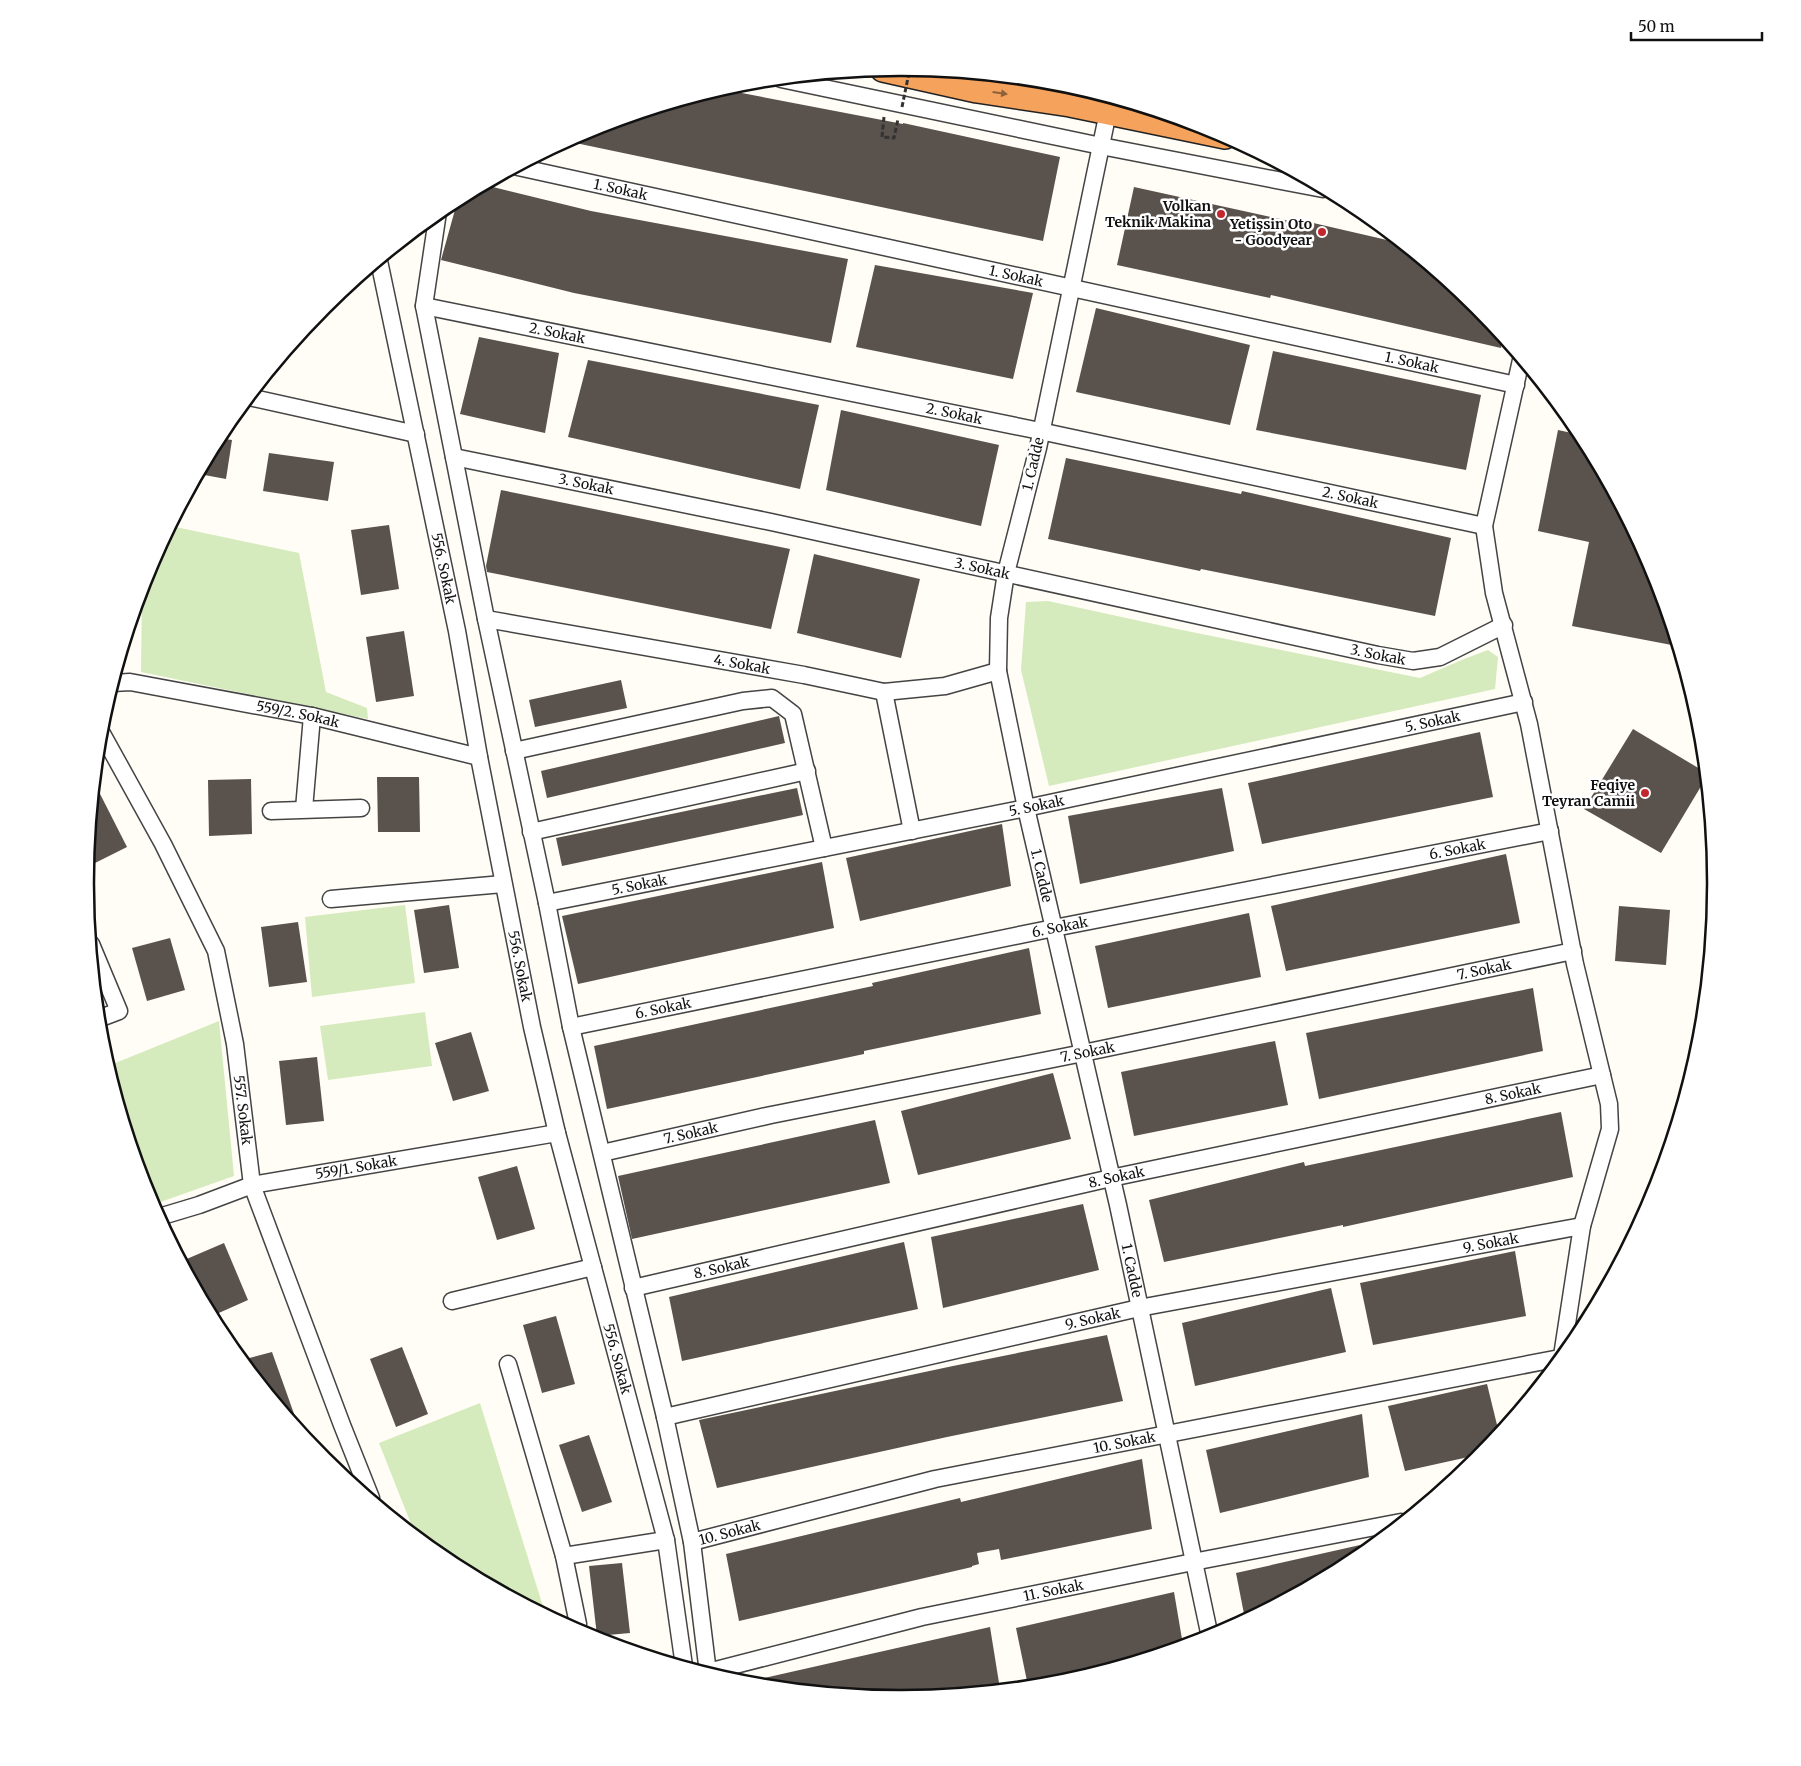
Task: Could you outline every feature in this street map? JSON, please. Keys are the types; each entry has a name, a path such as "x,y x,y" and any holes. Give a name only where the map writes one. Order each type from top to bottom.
{"highway":[{"path":"917,77 977,90 1070,104 1180,127"}],"street":[{"path":"798,83 1101,146 1305,185"},
{"name":"1. Cadde","path":"1108,112 1040,431 1006,573 999,618 998,672 1026,808 1140,1308 1208,1628"},
{"name":"1. Sokak","path":"526,169 1516,385"},
{"path":"436,223 424,306 486,619 547,903 571,1027 665,1417 692,1542 707,1666"},
{"name":"556. Sokak","path":"380,267 457,631 503,884 532,1027 557,1133 666,1540 683,1659"},
{"name":"2. Sokak","path":"424,306 1040,431 1484,526"},
{"path":"1520,366 1484,526 1494,593 1524,702 1573,951 1609,1104 1610,1129 1582,1226 1564,1342"},
{"path":"256,398 416,434"},
{"name":"3. Sokak","path":"454,457 771,522 1413,661 1440,657 1504,625"},
{"name":"4. Sokak","path":"486,619 804,675 884,692 945,686 998,672"},
{"name":"559/2. Sokak","path":"119,683 130,682 312,716 479,757"},
{"path":"884,692 912,831"},
{"path":"514,751 743,701 772,698 793,714 824,848"},
{"name":"5. Sokak","path":"547,903 1026,808 1524,702"},
{"path":"304,809 312,716"},
{"name":"557. Sokak","path":"107,742 163,844 216,951 235,1044 252,1185 367,1488"},
{"path":"532,832 807,771"},
{"path":"271,811 361,808"},
{"name":"6. Sokak","path":"571,1027 1054,928 1550,831"},
{"path":"332,899 503,884"},
{"name":"7. Sokak","path":"602,1153 771,1115 1083,1053 1573,951"},
{"path":"98,960 119,1010 105,1016"},
{"name":"8. Sokak","path":"633,1288 1111,1178 1602,1075"},
{"name":"559/1. Sokak","path":"166,1215 252,1185 557,1133"},
{"name":"9. Sokak","path":"665,1417 1140,1308 1582,1226"},
{"path":"452,1301 593,1267"},
{"name":"10. Sokak","path":"692,1542 935,1479 1551,1360"},
{"path":"508,1364 564,1556 578,1622"},
{"name":"11. Sokak","path":"721,1669 922,1617 1391,1524"},
{"path":"564,1556 666,1540"}],"path":[{"path":"885,101 882,136 894,138 908,76"}],"green space":[{"path":"176,527 299,553 326,692 367,708 368,719 141,672 142,611 155,574"},
{"path":"1048,601 1420,678 1488,650 1498,657 1495,689 1049,786 1021,670 1026,602"},
{"path":"405,905 415,983 312,997 305,917"},
{"path":"425,1012 432,1066 328,1080 320,1026"},
{"path":"219,1021 234,1176 160,1202 137,1142 121,1092 114,1063"},
{"path":"480,1403 543,1606 497,1582 452,1554 411,1525 379,1443"}],"building":[{"path":"740,93 903,123 1060,157 1043,241 579,144 641,119"},
{"path":"492,187 591,211 848,259 831,343 574,293 441,260 455,210"},
{"path":"1134,187 1308,225 1309,222 1388,240 1432,276 1471,313 1502,345 1501,348 1271,295 1270,298 1117,265"},
{"path":"875,265 1033,293 1013,379 856,347"},
{"path":"1096,308 1250,345 1230,425 1076,392"},
{"path":"479,337 559,353 545,433 460,414"},
{"path":"1273,351 1481,395 1466,470 1256,430"},
{"path":"588,360 819,405 800,489 568,437"},
{"path":"841,410 999,445 981,526 826,490"},
{"path":"1558,430 1569,432 1599,480 1624,526 1646,574 1671,645 1572,626 1589,542 1538,531"},
{"path":"227,439 232,440 226,479 205,475"},
{"path":"269,453 334,462 328,501 263,491"},
{"path":"1066,458 1241,494 1242,491 1451,538 1435,616 1201,569 1200,571 1048,539"},
{"path":"501,490 790,549 771,629 487,572 486,566"},
{"path":"389,525 399,589 361,595 351,530"},
{"path":"814,554 920,579 901,658 797,633"},
{"path":"404,631 414,696 376,702 366,637"},
{"path":"621,680 627,708 535,727 529,700"},
{"path":"779,716 785,743 547,798 541,771"},
{"name":"Feqiye Teyran Camii","path":"1633,729 1698,768 1701,786 1661,853 1584,809"},
{"path":"1480,732 1493,797 1262,844 1248,783"},
{"path":"377,777 419,777 420,832 378,832"},
{"path":"251,779 252,834 209,836 208,780"},
{"path":"797,788 803,815 562,866 556,838"},
{"path":"1222,788 1234,851 1080,884 1068,816"},
{"path":"99,793 127,847 94,863 95,830"},
{"path":"1002,824 1011,886 860,921 846,858"},
{"path":"1506,854 1520,923 1286,971 1271,906"},
{"path":"822,862 834,928 578,984 562,916"},
{"path":"449,905 459,968 424,973 414,910"},
{"path":"1619,906 1670,910 1666,965 1615,961"},
{"path":"1249,913 1261,977 1108,1008 1095,946"},
{"path":"298,922 307,982 269,987 261,927"},
{"path":"170,938 185,990 147,1001 132,948"},
{"path":"1029,948 1041,1014 864,1051 864,1054 607,1109 594,1046 873,986 872,983"},
{"path":"1533,988 1543,1051 1319,1099 1306,1033"},
{"path":"471,1032 489,1091 453,1101 435,1043"},
{"path":"1275,1041 1288,1105 1134,1136 1121,1072"},
{"path":"317,1057 324,1121 286,1125 279,1061"},
{"path":"1053,1073 1071,1139 918,1175 901,1111"},
{"path":"1561,1112 1573,1177 1343,1227 1343,1225 1164,1262 1149,1200 1304,1162 1305,1166"},
{"path":"875,1120 890,1183 632,1239 618,1176"},
{"path":"517,1166 535,1229 497,1240 478,1177"},
{"path":"1083,1204 1099,1270 943,1308 931,1237"},
{"path":"904,1242 918,1309 682,1361 669,1297"},
{"path":"224,1243 248,1300 219,1313 187,1259"},
{"path":"1515,1251 1526,1316 1373,1345 1360,1283"},
{"path":"1331,1288 1346,1352 1195,1386 1182,1323"},
{"path":"556,1316 575,1384 542,1393 523,1325"},
{"path":"1107,1335 1123,1401 947,1437 717,1488 699,1420"},
{"path":"402,1347 428,1414 396,1427 370,1359"},
{"path":"272,1352 295,1416 260,1374 249,1358"},
{"path":"1487,1384 1497,1425 1466,1457 1405,1471 1388,1406"},
{"path":"1362,1414 1369,1477 1220,1513 1206,1450"},
{"path":"589,1435 612,1502 582,1512 559,1445"},
{"path":"1142,1459 1152,1529 1001,1560 999,1549 977,1553 979,1564 972,1567 739,1621 726,1554 960,1498 961,1502"},
{"path":"1362,1545 1304,1582 1244,1613 1236,1573"},
{"path":"622,1563 630,1633 610,1635 596,1630 589,1566"},
{"path":"1174,1592 1182,1639 1109,1662 1027,1679 1016,1628"},
{"path":"990,1627 999,1684 900,1690 848,1688 765,1678"}],"place":[{"name":"Volkan Teknik Makina","path":"1221,214"},
{"name":"Yetişsin Oto - Goodyear","path":"1322,232"},
{"name":"Feqiye Teyran Camii","path":"1645,793"}]}
